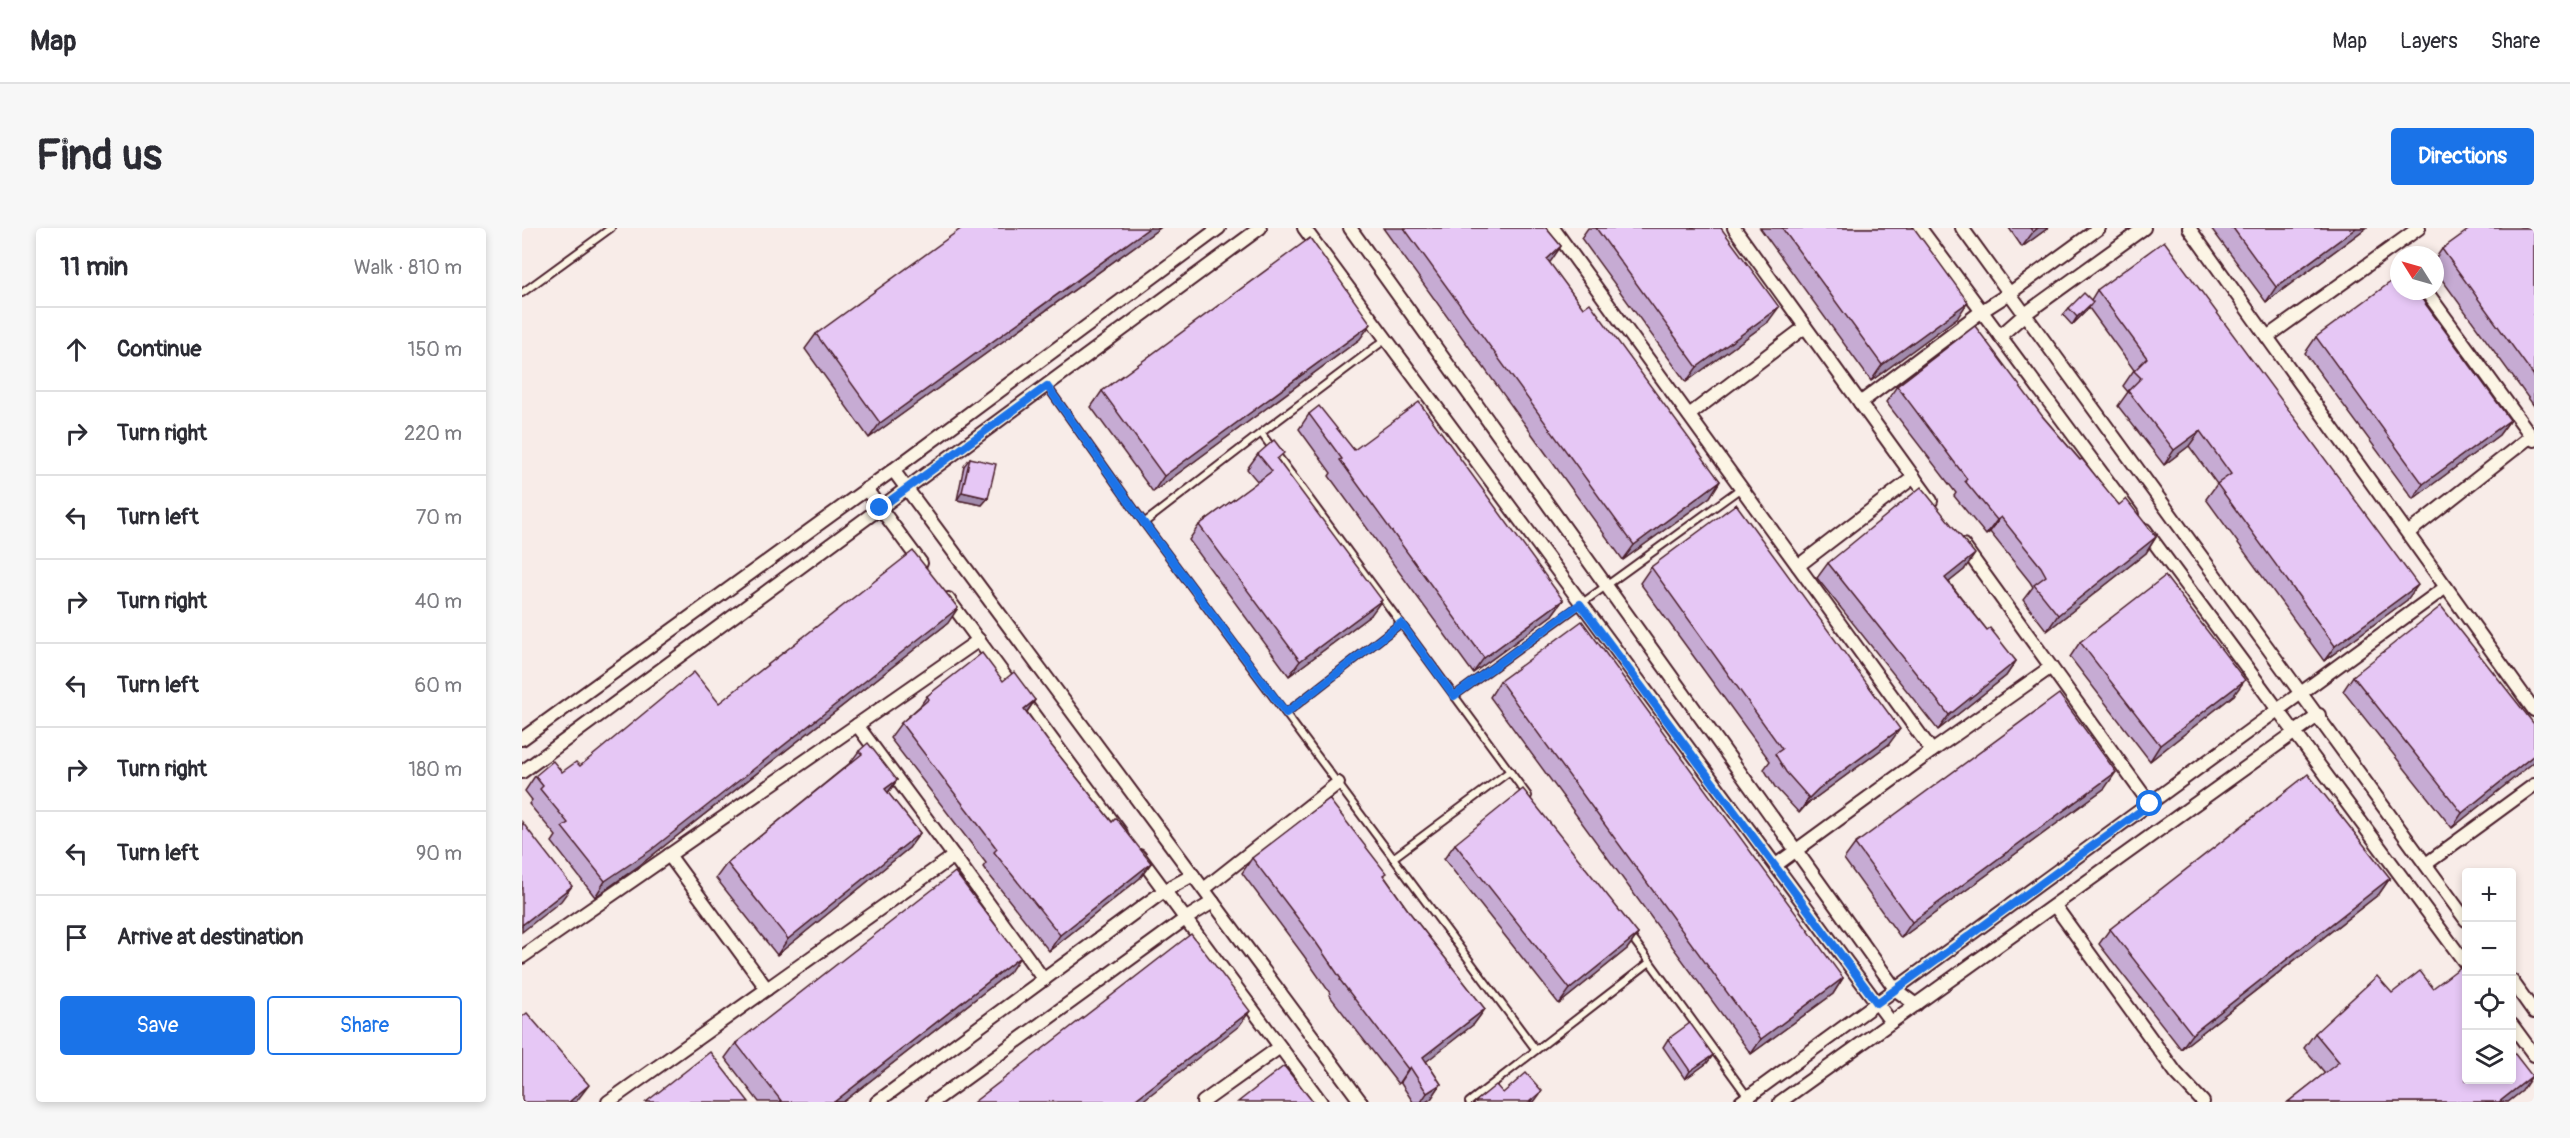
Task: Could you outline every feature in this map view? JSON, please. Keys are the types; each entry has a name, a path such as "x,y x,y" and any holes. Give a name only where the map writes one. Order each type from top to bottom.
{"street":[{"path":"522,739 893,470 1219,228"},
{"path":"522,772 1260,228"},
{"path":"1304,228 1580,604 1892,1022"},
{"path":"1350,228 1896,990 1916,1005"},
{"path":"1553,228 1932,752"},
{"path":"1734,228 1941,515"},
{"path":"1920,228 2462,959"},
{"path":"1962,228 2319,715 2462,914"},
{"path":"1860,403 1982,311 2099,228"},
{"path":"2000,336 2025,314 2144,228"},
{"path":"2189,228 2534,710"},
{"path":"2401,246 2419,228"},
{"path":"2267,337 2390,255"},
{"path":"2408,533 2532,438 2432,300"},
{"path":"1689,415 1805,327"},
{"path":"893,470 1361,1102"},
{"path":"1798,566 1914,477"},
{"path":"866,489 929,574"},
{"path":"1955,534 2150,804"},
{"path":"1745,1099 2446,587"},
{"path":"944,593 1321,1102"},
{"path":"522,957 979,640"},
{"path":"1776,866 2051,667"},
{"path":"1780,1102 2319,715"},
{"path":"857,724 1044,980"},
{"path":"1204,889 1338,783"},
{"path":"2426,864 2534,785"},
{"path":"669,855 767,989"},
{"path":"608,1102 954,856"},
{"path":"878,1102 1164,891 1193,874"},
{"path":"933,1102 1185,919 1213,902"},
{"path":"2055,906 2176,1073 2202,1102"},
{"path":"2516,988 2534,1012"},
{"path":"2515,1030 2534,1055"},
{"path":"1203,1102 1280,1047"}],"lane":[{"path":"522,293 611,228"},
{"path":"1144,523 1386,339"},
{"path":"1047,386 1144,523 1536,1050"},
{"path":"1261,433 1531,800"},
{"path":"1454,696 1742,488"},
{"path":"1286,713 1401,623"},
{"path":"1393,858 1510,771"},
{"path":"1622,924 1745,1099"},
{"path":"1468,1102 1650,962"}],"building":[{"path":"962,228 1149,228 880,423 816,334"},
{"path":"1404,228 1546,228 1561,246 1547,259 1583,308 1590,303 1720,481 1634,545"},
{"path":"1596,228 1721,228 1779,307 1697,367"},
{"path":"1782,228 1914,228 1968,302 1882,365"},
{"path":"2233,228 2356,228 2276,287"},
{"path":"2471,228 2534,228 2534,376 2444,252 2444,248"},
{"path":"1310,238 1371,324 1164,476 1102,391"},
{"path":"2164,241 2418,585 2335,646 2217,484 2231,474 2200,431 2174,450 2128,391 2141,378 2134,371 2147,358 2097,290"},
{"path":"2390,283 2390,300 2423,300 2510,420 2423,484 2316,337"},
{"path":"2084,293 2093,302 2077,317 2069,308"},
{"path":"1975,326 2043,417 2080,460 2082,459 2119,505 2126,499 2156,537 2058,615 2034,585 2046,576 2041,567 2001,517 1997,520 1965,481 1967,479 1897,386"},
{"path":"1419,402 1563,600 1484,658 1309,414 1319,406 1354,450"},
{"path":"1274,440 1284,453 1277,459 1382,600 1300,661 1199,525 1272,471 1258,454"},
{"path":"970,458 996,464 988,498 962,492"},
{"path":"1921,487 1975,554 1945,578 1987,630 1990,628 2016,661 1949,715 1828,563"},
{"path":"1736,504 1900,729 1809,798 1786,772 1775,754 1782,749 1651,567"},
{"path":"913,551 958,608 651,850 605,881 562,827 568,823 540,789 543,786 535,776 553,761 562,772 576,762 580,766 694,672 719,703"},
{"path":"2165,576 2245,680 2160,745 2080,642"},
{"path":"2441,606 2534,724 2534,755 2462,813 2353,676"},
{"path":"1582,621 1843,978 1761,1039 1500,681"},
{"path":"982,653 1003,681 1014,672 1035,700 1024,709 1112,822 1116,818 1151,863 1060,935 994,852 997,849 901,723 929,699 927,696"},
{"path":"2059,694 2116,772 1912,922 1855,844"},
{"path":"868,743 897,780 885,789 920,833 788,939 727,863 862,754 859,751"},
{"path":"2308,774 2390,878 2192,1034 2110,929"},
{"path":"1523,789 1638,934 1570,989 1455,844"},
{"path":"1329,799 1386,873 1383,875 1410,913 1485,1009 1423,1057 1441,1084 1427,1093 1410,1067 1408,1069 1340,980 1315,941 1252,858"},
{"path":"522,822 572,886 522,925"},
{"path":"955,872 1020,957 834,1102 782,1102 736,1043"},
{"path":"1191,934 1250,1011 1132,1102 974,1102"},
{"path":"2462,966 2462,1084 2516,1084 2516,1055 2532,1076 2499,1102 2288,1102 2339,1062 2315,1033 2377,976 2392,993 2420,971 2433,988"},
{"path":"527,1013 589,1085 569,1102 522,1102 522,1017"},
{"path":"1690,1023 1713,1055 1690,1071 1668,1039"},
{"path":"710,1052 749,1102 646,1102"},
{"path":"1284,1066 1313,1102 1238,1102"},
{"path":"1526,1073 1542,1091 1529,1102 1475,1102 1496,1085 1503,1093"}],"route":[{"path":"880,508 1047,386 1144,523 1286,713 1401,623 1454,696 1580,604 1877,1003 2150,804"}]}
